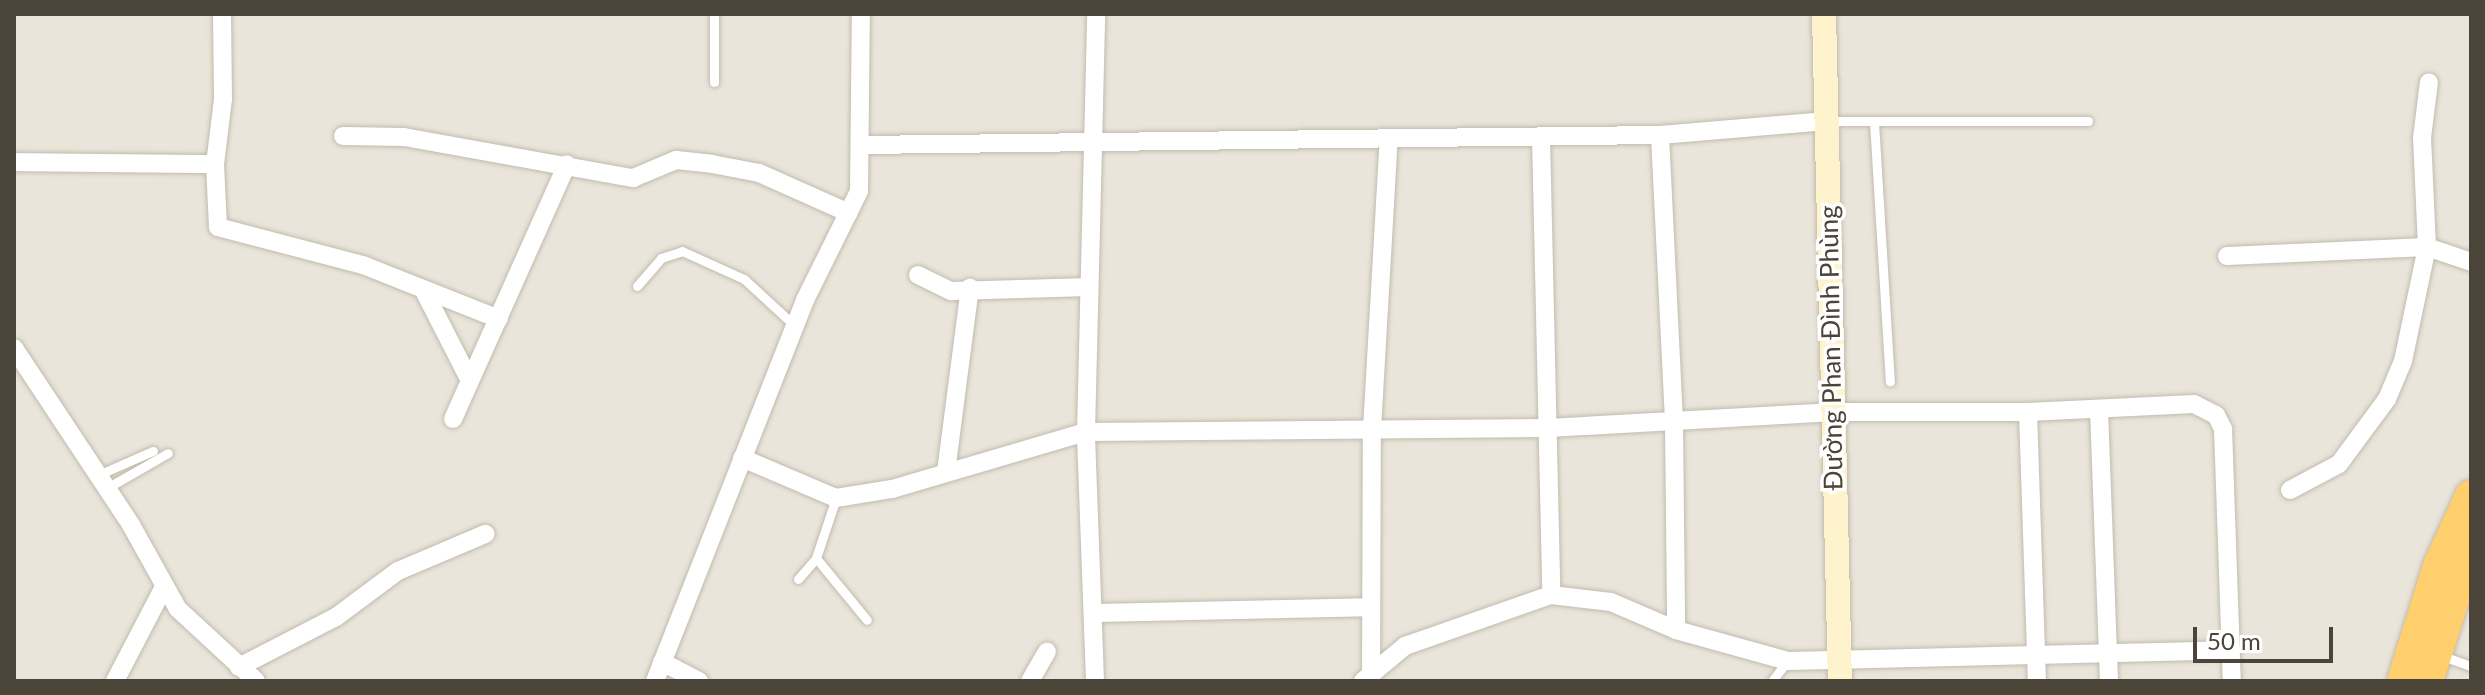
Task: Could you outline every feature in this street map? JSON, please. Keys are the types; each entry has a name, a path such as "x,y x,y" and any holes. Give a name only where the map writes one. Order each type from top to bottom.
{"highway":[{"path":"2403,681 2439,566 2471,496"},
{"path":"2432,668 2471,544"}],"street":[{"path":"222,14 223,99 215,164 216,219 222,232 363,265 499,319"},
{"path":"655,681 795,326 859,191 861,14"},
{"path":"1095,681 1086,432 1096,14"},
{"name":"Đường Phan Đình Phùng","path":"1824,14 1831,412 1840,672"},
{"path":"2290,490 2339,464 2387,399 2403,361 2427,247 2422,138 2429,82"},
{"path":"861,145 1660,135 1826,121"},
{"path":"1660,135 1674,422 1676,630"},
{"path":"343,136 404,137 633,178 676,160 712,164 759,173 849,213"},
{"path":"1541,137 1551,595"},
{"path":"1367,678 1372,429 1389,138"},
{"path":"14,162 215,164"},
{"path":"453,419 567,164"},
{"path":"2227,256 2427,247 2471,262"},
{"path":"918,275 944,289 1089,287"},
{"path":"946,472 970,288"},
{"path":"423,289 470,381"},
{"path":"14,348 102,481 178,609 256,681"},
{"path":"742,458 836,498 892,489 1086,432 1548,428 1831,412 2028,412 2194,404 2216,415 2223,429 2232,681"},
{"path":"2099,409 2109,681"},
{"path":"2028,412 2037,681"},
{"path":"239,667 336,617 398,571 485,534"},
{"path":"115,681 164,587"},
{"path":"1367,678 1405,646 1551,595 1611,602 1676,630 1840,672 2036,654 2231,650"},
{"path":"1093,613 1370,607"},
{"path":"1030,681 1047,651"},
{"path":"662,662 699,681"}],"lane":[{"path":"714,14 714,82"},
{"path":"1826,121 2088,121"},
{"path":"1874,122 1890,382"},
{"path":"637,286 661,258 682,251 744,279 795,326"},
{"path":"102,481 153,451"},
{"path":"102,481 168,453"},
{"path":"798,579 816,558 836,498"},
{"path":"816,558 867,620"},
{"path":"1772,681 1788,661"},
{"path":"2432,668 2471,666"}],"shaded area":[{"path":"14,14 2471,14 2471,681 14,681"}]}
